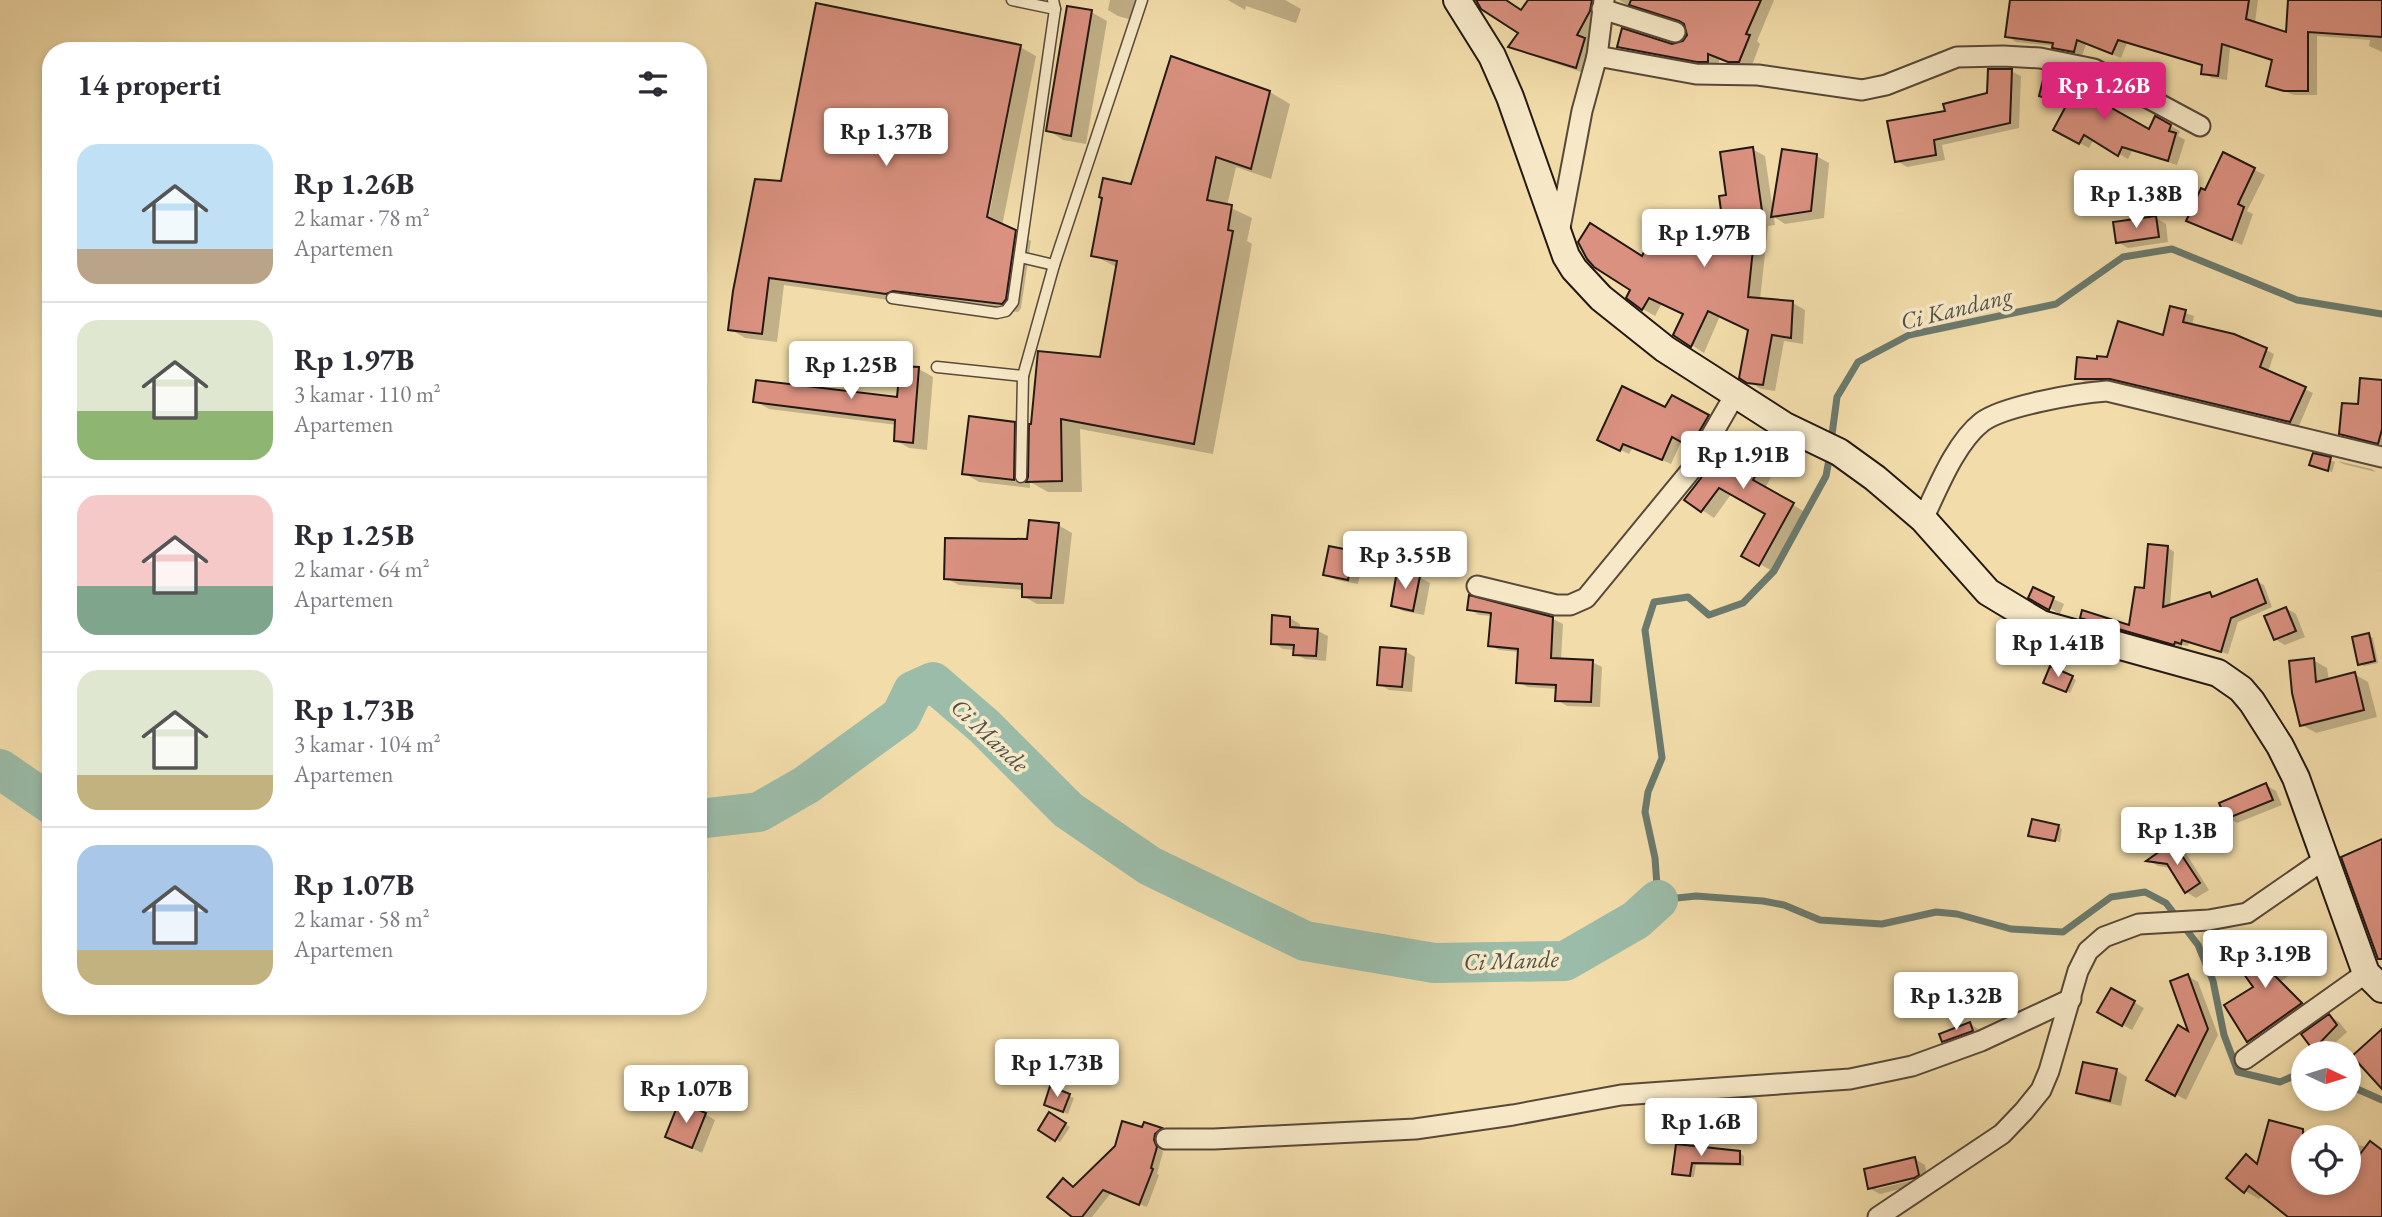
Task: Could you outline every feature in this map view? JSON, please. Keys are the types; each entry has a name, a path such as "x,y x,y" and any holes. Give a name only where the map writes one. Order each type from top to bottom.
{"main road":[{"path":"1457,0 1492,56 1510,97 1566,256 1574,269 1601,298 1665,349 1797,432 1839,452 1875,478 1923,519 1988,592 2041,624 2218,673 2241,689 2286,757 2296,778 2374,981"}],"street":[{"path":"1558,234 1582,111 1597,56 1603,5 1675,32"},
{"path":"1597,56 1696,74 1758,75 1862,90 1886,85 1957,57 2040,58 2094,69 2200,126"},
{"path":"1923,519 1947,470 1965,441 1982,422 2007,412 2073,394 2107,391 2382,457"},
{"path":"1477,586 1556,605 1570,605 1586,598 1692,469 1736,393"},
{"path":"1878,1217 2003,1134 2041,1090 2078,971 2088,951 2104,937 2139,924 2247,913 2325,859"},
{"path":"2245,1059 2374,981"},
{"path":"1166,1139 1415,1129 1513,1115 1621,1095 1850,1079 1912,1066 1981,1041 2071,999"}],"lane":[{"path":"892,298 997,313 1006,311 1013,302 1054,4 1012,0"},
{"path":"1021,477 1023,376 1054,265 1142,0"},
{"path":"1020,257 1054,265"},
{"path":"937,368 1023,376"}],"building":[{"path":"1476,0 1506,0 1521,10 1528,0 1592,0 1590,11 1577,35 1585,38 1576,68 1508,47 1518,33 1481,9"},
{"path":"1631,0 1761,0 1746,34 1750,35 1739,62 1728,62 1708,54 1708,62 1697,62 1617,47 1622,28 1672,44 1683,41 1687,35 1684,24 1629,5"},
{"path":"2010,0 2249,0 2246,19 2286,32 2288,0 2382,0 2382,37 2308,32 2308,91 2284,91 2266,86 2272,60 2222,44 2218,76 2201,74 2202,65 2118,40 2112,54 2077,40 2074,52 2052,48 2053,43 2005,37"},
{"path":"816,3 1021,45 987,217 1016,230 1006,299 1002,304 893,291 886,294 769,278 762,334 728,330 755,179 781,181"},
{"path":"1067,6 1092,10 1071,136 1046,131"},
{"path":"1171,56 1270,91 1251,169 1216,157 1207,200 1232,205 1228,230 1233,231 1194,444 1061,419 1062,481 1026,482 1029,424 1038,351 1100,357 1117,261 1091,256 1103,178 1131,184"},
{"path":"1988,69 2012,69 2010,123 1934,140 1936,155 1895,162 1887,121 1945,111 1943,104 1987,93"},
{"path":"2045,72 2068,76 2066,82 2149,129 2155,116 2171,125 2169,131 2176,133 2168,161 2122,147 2118,156 2084,135 2079,144 2053,130 2067,104 2039,96"},
{"path":"1753,147 1763,218 1756,220 1748,297 1793,301 1791,338 1772,335 1763,385 1747,383 1739,378 1748,330 1708,311 1691,347 1673,335 1683,314 1649,298 1642,310 1626,298 1630,290 1594,267 1578,242 1590,223 1642,256 1661,218 1678,227 1724,232 1719,196 1726,195 1720,152"},
{"path":"1782,149 1817,154 1811,211 1771,217"},
{"path":"2223,152 2255,168 2238,204 2244,207 2232,240 2186,221 2201,188 2205,190"},
{"path":"2156,216 2159,237 2116,243 2113,222"},
{"path":"2170,306 2186,310 2183,322 2234,334 2267,348 2260,367 2306,387 2290,422 2110,379 2075,379 2077,357 2107,357 2118,321 2163,335"},
{"path":"900,366 919,367 913,443 894,441 895,420 753,402 756,380 897,397"},
{"path":"2360,378 2382,380 2382,429 2378,444 2339,434 2342,403 2358,404"},
{"path":"1622,386 1665,407 1672,395 1709,415 1690,447 1672,437 1662,460 1623,444 1620,451 1597,440"},
{"path":"969,416 1015,422 1014,480 962,474"},
{"path":"1728,432 1768,455 1753,480 1794,503 1759,566 1741,556 1765,514 1719,488 1701,512 1684,500 1701,478"},
{"path":"2313,453 2331,457 2328,471 2309,465"},
{"path":"1029,520 1059,523 1051,598 1022,597 1022,584 944,579 945,538 1027,539"},
{"path":"2148,544 2168,546 2163,607 2210,592 2212,597 2257,579 2266,603 2231,618 2221,652 2182,640 2181,644 2175,642 2174,645 2080,618 2082,610 2129,625 2135,587 2144,588"},
{"path":"1329,546 1354,551 1348,580 1323,575"},
{"path":"1397,571 1420,576 1413,611 1391,606"},
{"path":"2033,587 2054,597 2049,610 2028,598"},
{"path":"1469,595 1553,617 1551,658 1593,660 1591,702 1555,701 1556,685 1516,683 1518,649 1488,646 1491,613 1467,610"},
{"path":"2286,607 2296,631 2274,640 2264,616"},
{"path":"1272,615 1290,617 1290,627 1318,629 1316,656 1293,655 1294,645 1271,644"},
{"path":"2369,633 2375,661 2358,665 2352,637"},
{"path":"1380,647 1406,649 1402,687 1377,685"},
{"path":"2314,658 2316,682 2355,672 2364,710 2300,726 2292,693 2289,661"},
{"path":"2050,666 2073,676 2066,692 2043,683"},
{"path":"2266,783 2273,800 2226,819 2219,803"},
{"path":"2032,819 2059,825 2055,841 2028,836"},
{"path":"2382,839 2382,959 2378,959 2341,857"},
{"path":"2173,842 2200,883 2185,893 2167,864 2146,861"},
{"path":"2287,934 2302,958 2275,976 2302,1003 2247,1042 2224,1005 2253,987 2239,967"},
{"path":"2188,974 2208,1029 2175,1096 2146,1080 2178,1025 2188,1031 2170,981"},
{"path":"2111,988 2135,1001 2122,1026 2097,1012"},
{"path":"2329,1014 2337,1025 2322,1041 2306,1041 2301,1034"},
{"path":"1970,1022 1973,1031 1942,1042 1939,1034"},
{"path":"2382,1029 2382,1089 2361,1066 2361,1048"},
{"path":"2083,1062 2117,1069 2110,1101 2076,1093"},
{"path":"1050,1086 1070,1094 1063,1112 1044,1105"},
{"path":"679,1102 706,1113 692,1148 665,1137"},
{"path":"1049,1112 1066,1123 1055,1141 1038,1130"},
{"path":"2269,1120 2291,1126 2291,1195 2361,1195 2361,1153 2370,1141 2382,1150 2382,1217 2288,1217 2249,1186 2244,1193 2226,1178 2246,1154 2257,1164"},
{"path":"1122,1121 1142,1127 1144,1122 1162,1128 1155,1134 1157,1147 1151,1168 1153,1169 1139,1205 1103,1190 1082,1217 1072,1217 1047,1197 1063,1178 1073,1187 1115,1146"},
{"path":"1676,1144 1740,1151 1740,1164 1692,1163 1690,1176 1672,1174"},
{"path":"1915,1157 1919,1175 1868,1189 1864,1169"}],"waterway":[{"name":"Ci Kandang","path":"1831,442 1837,397 1858,362 1909,335 2056,304 2123,257 2172,249 2297,300 2382,314"},
{"name":"Ci Mande","path":"1830,454 1826,476 1774,571 1743,603 1709,615 1688,597 1654,602 1645,630 1662,758 1648,792 1645,812 1655,858 1658,900 1696,896 1763,901 1784,905 1820,920 1882,924 1936,912 1957,914 2011,929 2063,932 2111,897 2145,892 2166,903 2198,945 2213,981 2224,1035 2238,1072 2280,1082 2291,1077"},
{"name":"Ci Mande","path":"707,818 759,812 806,785 901,716 913,691 933,682 984,726 1068,810 1150,866 1305,941 1434,963 1565,961 1636,920 1658,900"},
{"name":"Ci Mande","path":"0,769 42,798"},
{"name":"Ci Mande","path":"2361,1091 2382,1100"}]}
